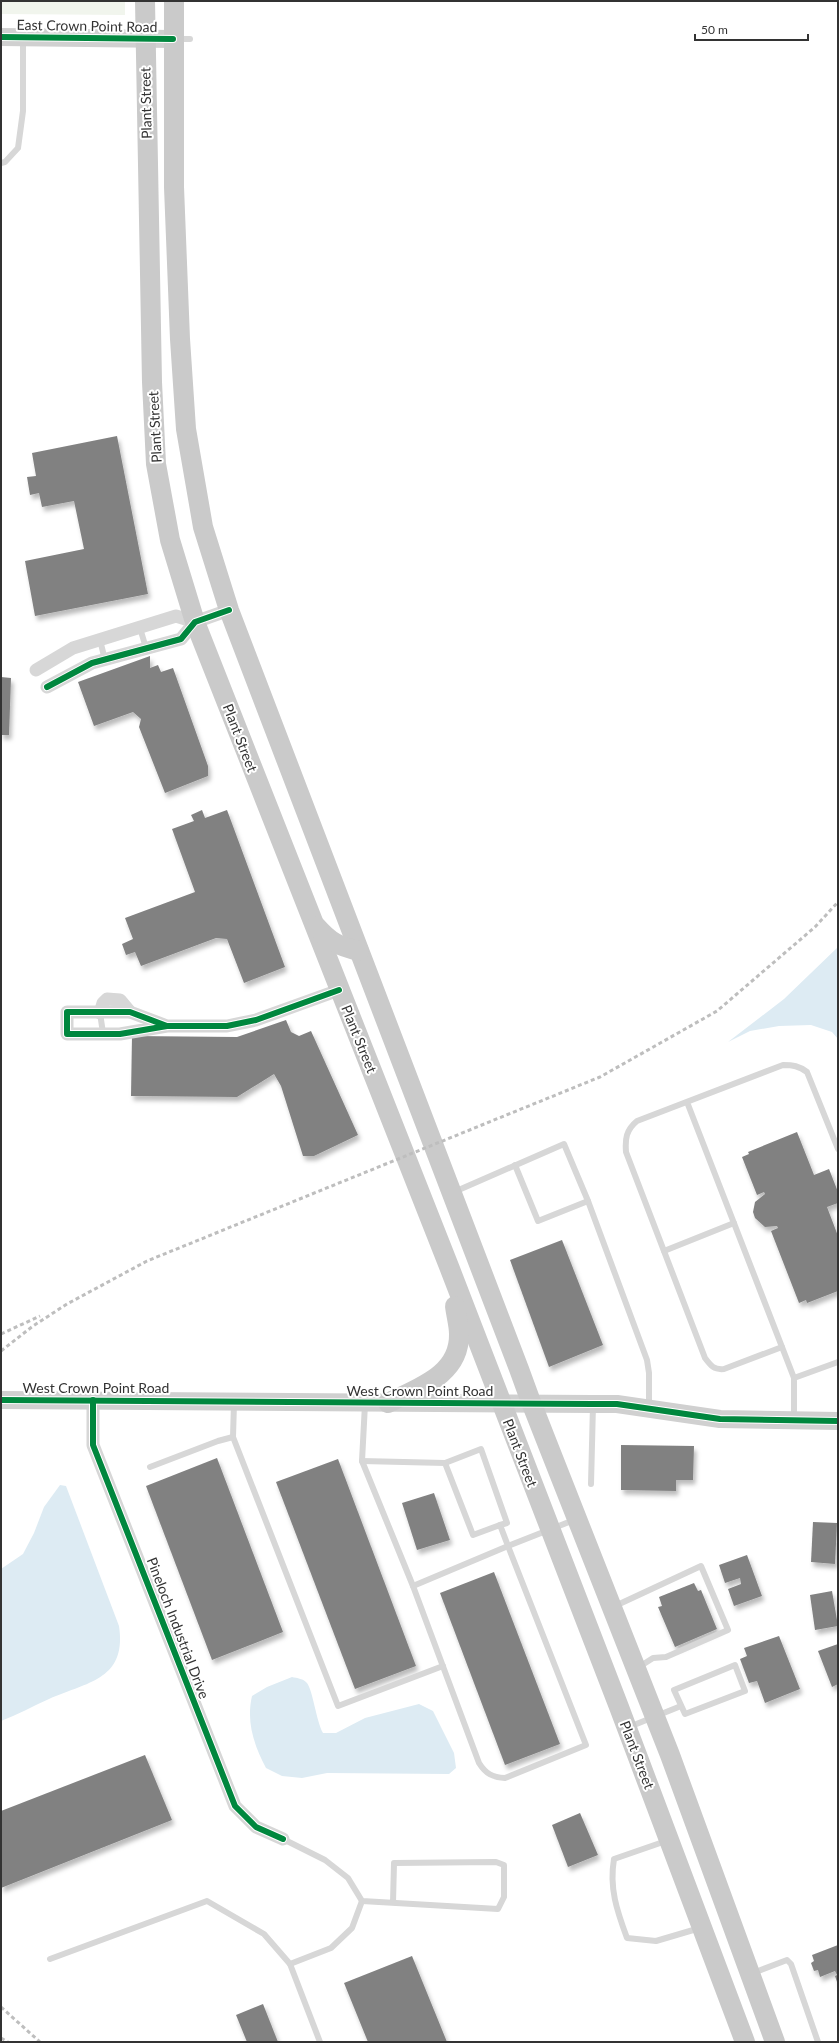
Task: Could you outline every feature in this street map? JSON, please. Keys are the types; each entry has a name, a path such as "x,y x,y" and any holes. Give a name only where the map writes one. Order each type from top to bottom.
{"main road":[{"name":"Plant Street","path":"146,1 145,38 152,382 156,464 170,540 195,622 450,1269 627,1728 745,2042"},
{"name":"Plant Street","path":"174,1 182,39 174,187 180,339 186,429 203,527 229,610 531,1402 697,1826 775,2042"},
{"path":"312,922 327,939 340,946 359,951"},
{"path":"339,990 352,987 361,991 383,1014"},
{"path":"388,1403 433,1380 445,1371 453,1361 457,1352 459,1335 450,1269"},
{"path":"669,1840 680,1846 688,1855 723,1948 730,1959 749,1970"},
{"path":"730,2000 742,2001 748,2005 762,2042"}],"street":[{"name":"East Crown Point Road","path":"1,36 182,39"},
{"path":"47,687 92,663 181,639 195,622 229,610"},
{"path":"36,670 73,648 176,616 195,622"},
{"path":"168,1026 130,1012 67,1012 67,1034 120,1034 168,1026 227,1026 256,1020 339,990"},
{"name":"West Crown Point Road","path":"1,1400 365,1403 531,1402 649,1408 720,1419 838,1421"},
{"name":"Pineloch Industrial Drive","path":"93,1400 93,1445 235,1806 256,1827 283,1839"}],"lane":[{"path":"1,163 5,162 18,148 23,111 23,37"},
{"path":"140,628 146,648"},
{"path":"100,640 105,660"},
{"path":"100,1013 103,1033"},
{"path":"782,1347 724,1369 717,1369 710,1366 705,1358 626,1152 625,1143 627,1133 636,1121 783,1065 801,1067 807,1072 838,1149"},
{"path":"687,1102 794,1378 794,1420"},
{"path":"451,1192 564,1144 588,1201 647,1360 650,1373 649,1408"},
{"path":"515,1165 538,1221 588,1201"},
{"path":"664,1251 734,1223"},
{"path":"794,1378 838,1362"},
{"path":"234,1401 233,1437 338,1706 443,1666"},
{"path":"365,1403 362,1461 413,1586 480,1763 485,1772 494,1777 504,1778 586,1745 500,1525"},
{"path":"591,1484 593,1404"},
{"path":"150,1467 218,1441 233,1437"},
{"path":"362,1461 445,1463 481,1449 507,1523 473,1535 445,1463"},
{"path":"413,1586 577,1519"},
{"path":"612,1608 701,1566 728,1630 666,1657 653,1658 636,1669"},
{"path":"735,1665 745,1691 685,1714 681,1706 674,1690 735,1665"},
{"path":"627,1728 681,1706"},
{"path":"283,1839 325,1860 348,1878 362,1902"},
{"path":"669,1840 614,1859 611,1876 616,1909 627,1938 656,1941 703,1928"},
{"path":"362,1902 498,1909 504,1897 504,1865 496,1862 394,1864 393,1903"},
{"path":"50,1959 207,1901 264,1934 290,1964 320,2042"},
{"path":"290,1964 331,1948 352,1928 362,1902"},
{"path":"749,1970 787,1960 790,1964 818,2042"}],"shaded area":[{"path":"1,1 125,1 125,15 1,14"},
{"path":"838,947 838,1039 832,1032 811,1025 779,1026 750,1031 728,1042 784,999"},
{"path":"60,1485 66,1486 119,1626 120,1644 117,1658 110,1668 90,1683 49,1699 1,1721 1,1569 23,1554 34,1533 44,1507"},
{"path":"292,1677 307,1683 323,1733 336,1733 365,1718 419,1704 433,1711 454,1753 456,1768 449,1774 327,1773 302,1778 282,1776 266,1768 252,1733 250,1706 252,1696 267,1687"}],"building":[{"path":"117,436 148,594 35,616 25,561 84,549 74,501 42,507 39,493 30,495 27,477 36,476 32,453"},
{"path":"150,656 150,668 158,665 161,672 173,668 208,766 208,776 165,793 139,727 141,719 133,712 94,726 78,682"},
{"path":"1,677 11,678 9,735 1,735"},
{"path":"202,810 205,818 227,810 285,967 244,983 227,939 216,938 141,966 135,952 126,955 122,944 133,939 125,918 195,892 172,829 194,821 191,815"},
{"path":"286,1020 291,1032 299,1036 311,1031 358,1135 314,1156 303,1156 281,1086 274,1074 237,1097 131,1096 132,1036 237,1037"},
{"path":"797,1132 814,1175 829,1169 838,1192 838,1203 827,1207 838,1236 838,1291 807,1303 806,1300 799,1303 771,1231 778,1228 777,1226 765,1227 755,1218 753,1212 755,1202 765,1194 764,1192 757,1195 742,1157 749,1154 748,1152"},
{"path":"562,1240 603,1345 549,1367 510,1260"},
{"path":"621,1445 694,1446 693,1480 676,1480 676,1491 621,1490"},
{"path":"217,1458 283,1632 212,1660 146,1486"},
{"path":"338,1459 416,1666 355,1689 276,1482"},
{"path":"434,1493 450,1540 417,1550 402,1503"},
{"path":"813,1522 837,1523 835,1564 811,1562"},
{"path":"747,1555 762,1596 734,1606 728,1589 741,1584 740,1578 725,1583 719,1565"},
{"path":"494,1572 560,1744 505,1765 440,1593"},
{"path":"694,1583 698,1591 701,1590 717,1629 675,1647 658,1607 662,1606 659,1597"},
{"path":"832,1591 838,1626 815,1630 810,1595"},
{"path":"779,1636 800,1689 765,1703 757,1681 749,1683 740,1659 747,1656 744,1648"},
{"path":"838,1644 838,1684 832,1687 818,1651"},
{"path":"145,1755 172,1820 1,1888 1,1811"},
{"path":"580,1813 598,1855 568,1867 552,1825"},
{"path":"838,1945 838,1985 835,1971 820,1977 818,1970 814,1971 811,1963 814,1961 812,1955"},
{"path":"412,1956 447,2042 368,2042 344,1983"},
{"path":"263,2004 278,2042 247,2042 236,2015"}],"railway":[{"path":"1,1351 33,1326 67,1304 147,1261 600,1077 717,1011 815,927 838,902"},
{"path":"1,1334 40,1316"},
{"path":"1,2007 40,2042"},
{"path":"1,2038 8,2042"}],"cycle path":[{"path":"1,37 173,39"},
{"path":"47,687 92,663 181,639 195,622 229,610"},
{"path":"167,1026 130,1012 67,1012 67,1034 120,1034 167,1026 227,1026 256,1020 339,990"},
{"path":"1,1400 617,1404 720,1419 838,1421"},
{"path":"93,1400 93,1445 235,1806 256,1827 283,1839"}]}
